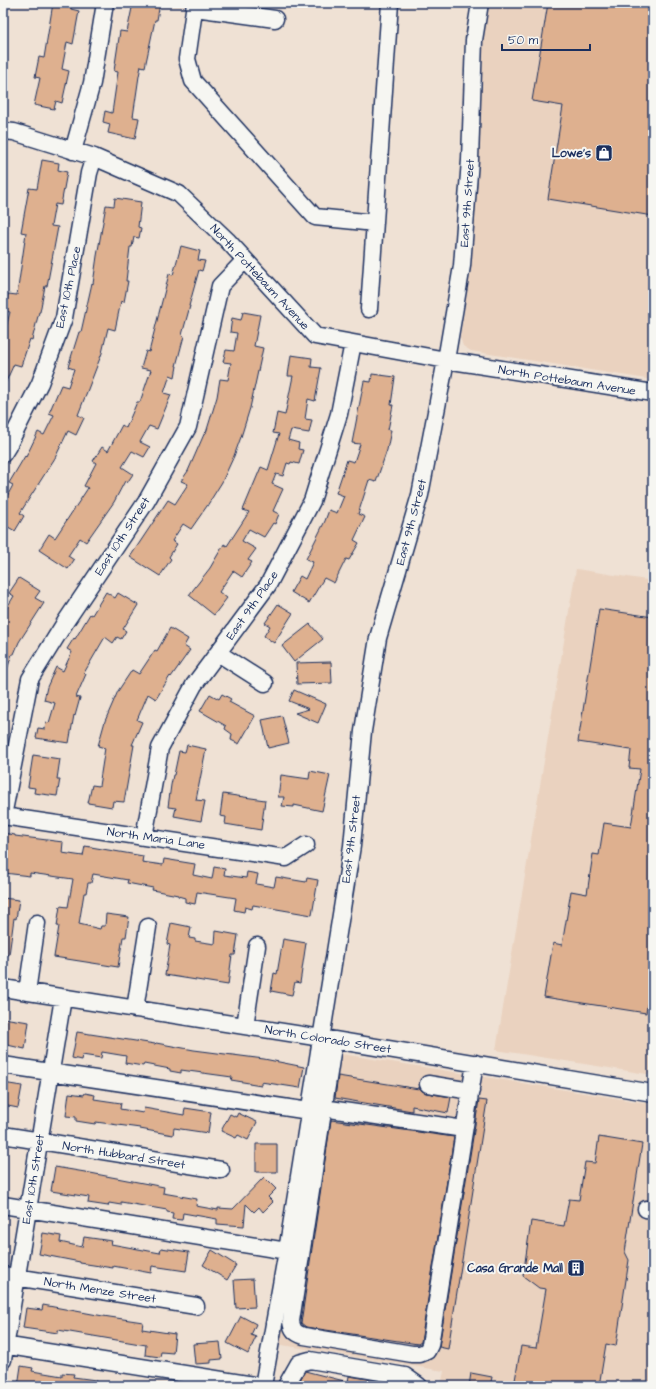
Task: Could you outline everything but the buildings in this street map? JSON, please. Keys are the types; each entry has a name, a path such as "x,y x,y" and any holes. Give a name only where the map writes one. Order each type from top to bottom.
{"street":[{"path":"73,151 92,83 105,3"},
{"path":"369,309 390,3"},
{"name":"East 9th Street","path":"316,1110 327,1039 352,846 362,731 378,638 420,495 446,360 462,266 470,160 474,40 480,3"},
{"path":"275,19 195,5 187,59 193,81 315,217 375,223"},
{"name":"North Pottebaum Avenue","path":"3,131 14,132 94,157 179,194 228,240 315,336 446,360 653,394"},
{"name":"East 10th Place","path":"3,454 40,383 64,318 89,173 94,157"},
{"name":"East 10th Street","path":"3,816 30,679 66,620 146,502 188,427 220,286 245,260"},
{"name":"East 9th Place","path":"144,837 160,748 194,685 268,585 312,501 339,414 353,343"},
{"path":"218,653 265,683"},
{"name":"North Maria Lane","path":"3,816 286,858 306,845"},
{"path":"27,992 38,923"},
{"path":"135,1009 148,927"},
{"path":"245,1026 257,946"},
{"name":"North Colorado Street","path":"3,988 327,1039 653,1093"},
{"name":"East 10th Street","path":"4,1350 10,1276 28,1210 63,998"},
{"path":"316,1110 292,1316 292,1329 304,1336 412,1354 420,1354 427,1351 430,1345 475,1063"},
{"path":"3,1065 316,1110 464,1129"},
{"path":"428,1084 471,1091"},
{"path":"263,1386 286,1251 316,1110"},
{"name":"North Hubbard Street","path":"3,1135 221,1170"},
{"path":"3,1206 286,1251"},
{"name":"North Menze Street","path":"10,1276 196,1306"},
{"path":"4,1350 260,1386"},
{"path":"286,1386 299,1363 310,1360 405,1376 419,1386"}],"shaded area":[{"path":"487,3 653,3 653,380 471,351 463,346 460,337 469,279 474,223 482,45"},
{"path":"576,569 653,581 653,1075 496,1050"},
{"path":"323,1051 653,1104 653,1386 441,1386 444,1371 276,1344"}],"place":[{"name":"Lowe's","path":"604,153"},
{"name":"Casa Grande Mall","path":"576,1268"}]}
